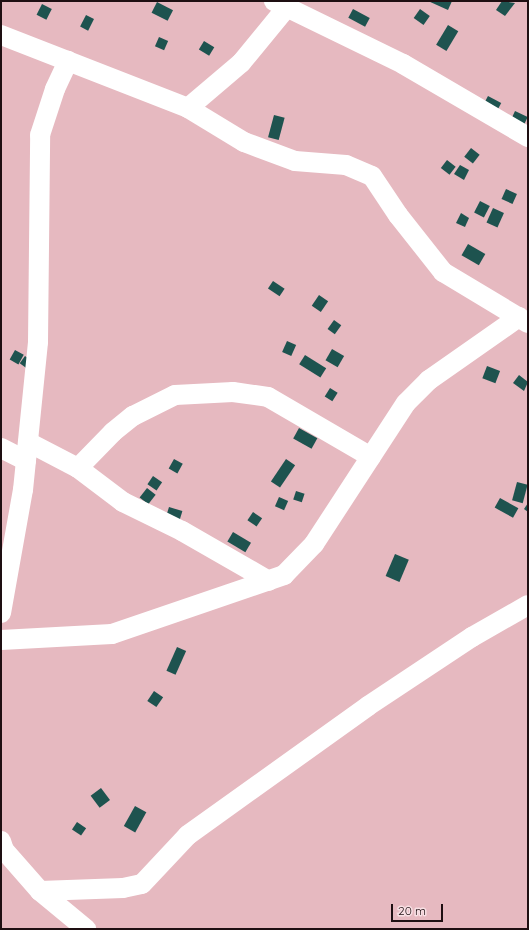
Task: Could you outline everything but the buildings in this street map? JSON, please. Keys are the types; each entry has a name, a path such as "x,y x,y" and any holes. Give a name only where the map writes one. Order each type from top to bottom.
{"street":[{"path":"188,108 241,63 281,4 403,64 528,137"},
{"path":"1,35 188,108 244,142 295,162 346,165 372,176 398,215 443,272 523,320 429,380 406,403 314,544 284,576 112,634 1,640"},
{"path":"1,613 23,490 38,342 40,135 55,89 68,61"},
{"path":"78,468 113,432 133,416 175,395 233,392 268,397 371,457"},
{"path":"1,448 27,451 78,468 123,502 182,531 269,581"},
{"path":"40,891 123,888 142,884 188,835 368,706 472,637 528,605"},
{"path":"1,841 4,850 40,891 86,929"}]}
